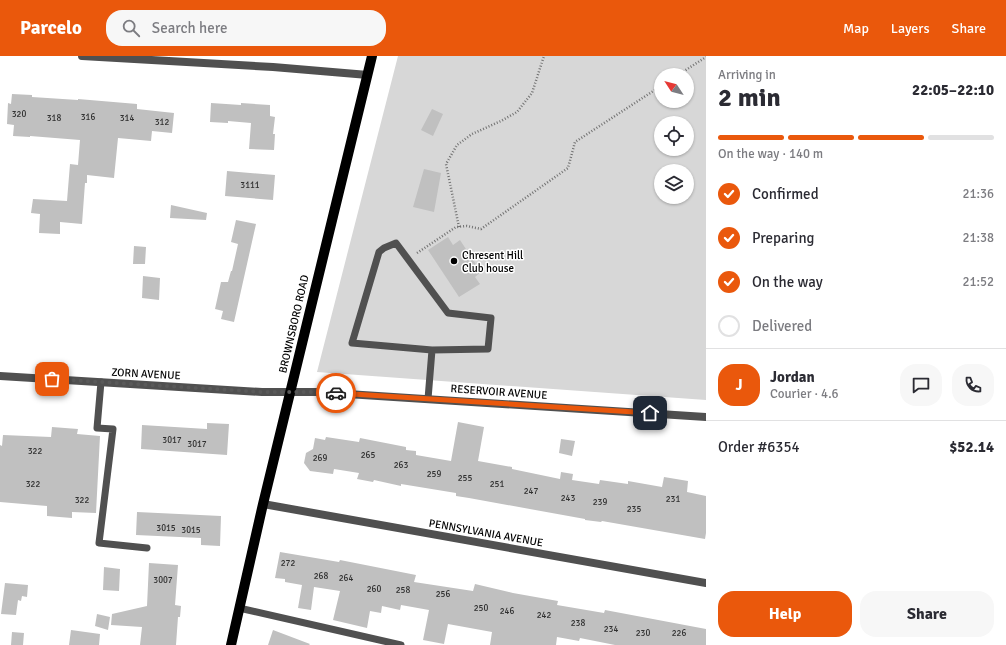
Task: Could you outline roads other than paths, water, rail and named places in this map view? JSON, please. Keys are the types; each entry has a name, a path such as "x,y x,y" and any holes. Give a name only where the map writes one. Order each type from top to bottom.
{"main road":[{"name":"BROWNSBORO ROAD","path":"231,645 263,504 372,56"}],"street":[{"path":"82,56 273,67 368,75"},
{"name":"ZORN AVENUE","path":"0,376 262,392 290,392"},
{"name":"RESERVOIR AVENUE","path":"290,392 316,392 706,417"},
{"name":"PENNSYLVANIA AVENUE","path":"263,504 706,583"}],"lane":[{"path":"396,243 448,313 491,318 488,349 432,350 352,343 379,252 396,243"},
{"path":"428,399 432,350"},
{"path":"101,382 97,428 114,429 99,543 147,548"},
{"path":"239,608 401,645"}],"place":[{"name":"Chresent Hill Club house","path":"454,261"}]}
